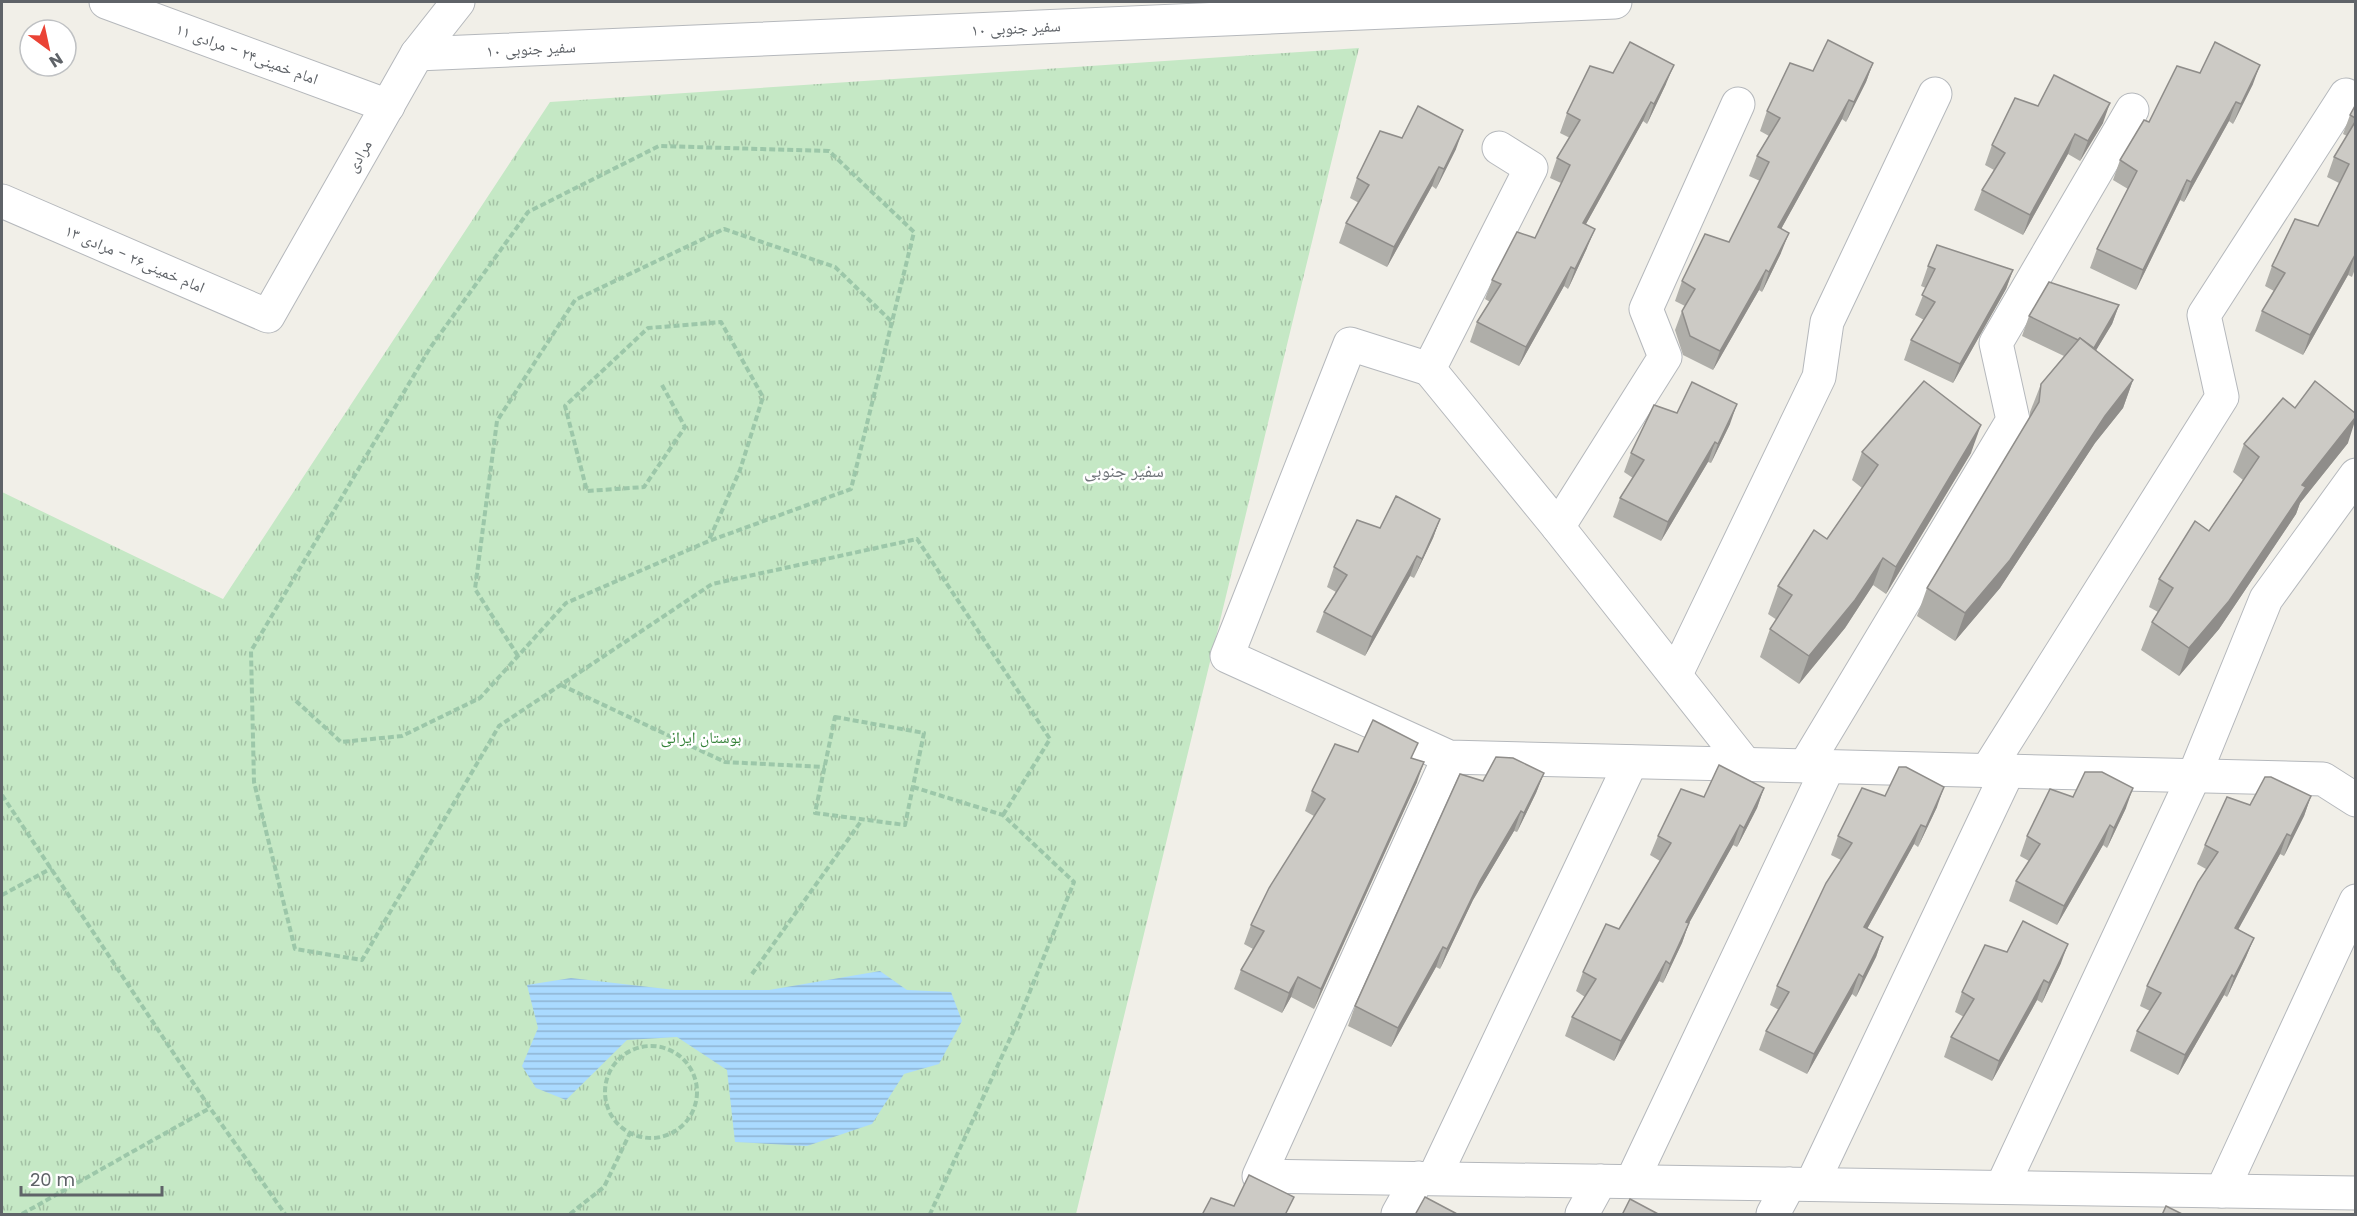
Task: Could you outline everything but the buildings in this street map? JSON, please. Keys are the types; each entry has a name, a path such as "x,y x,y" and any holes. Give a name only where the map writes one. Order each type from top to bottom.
{"street":[{"name":"امام خمینی۲۴ - مرادی ۱۱","path":"106,2 388,106"},
{"name":"مرادی","path":"268,316 417,54 458,2"},
{"name":"سفیر جنوبی ۱۰","path":"417,54 1615,2"},
{"path":"1676,674 1819,377 1827,322 1935,94"},
{"path":"1773,1215 1801,1184 1998,771 2222,398 2205,315 2346,95"},
{"path":"1558,527 1665,357 1646,309 1738,104"},
{"path":"1632,1181 1817,767 2013,420 1996,343 2132,110"},
{"path":"1429,369 1531,168 1499,148"},
{"name":"امام خمینی۲۶ - مرادی ۱۳","path":"2,201 268,316"},
{"path":"1746,765 1676,674 1429,369 1350,344 1227,656 1449,757 1817,767 2323,779 2355,800"},
{"path":"1976,1196 2194,776 2266,599 2355,475"},
{"path":"1449,757 1259,1176 1801,1184 1976,1196 2136,1202 2222,1191 2298,1203 2355,1193"},
{"path":"1398,1215 1426,1178 1631,762"},
{"path":"2222,1191 2355,901"},
{"path":"1582,1215 1600,1181"}],"path":[{"path":"296,701 341,742 402,736 480,698 566,603 709,541 851,489 914,232 829,151 659,146 528,212 430,348 251,651 254,782 295,950 362,960 499,726 712,584 917,539 1050,739 1003,815"},
{"path":"518,656 475,589 497,421 575,300 724,229 836,267 892,322"},
{"path":"662,385 685,427 644,488 587,491 565,406 648,328 721,322 763,397 740,470 709,541"},
{"path":"561,685 725,762 825,767"},
{"path":"835,717 924,733 905,825 815,813 825,767 835,717"},
{"path":"913,787 1003,815 1074,882 1018,1021 930,1215"},
{"path":"2,795 210,1108 285,1215"},
{"path":"752,974 862,820"},
{"path":"2,895 51,868"},
{"path":"646,1046 662,1047 675,1052 687,1062 694,1076 697,1091 694,1107 676,1131 661,1137 645,1137 630,1133 619,1125 610,1113 605,1098 610,1070 632,1050 646,1046"},
{"path":"22,1215 210,1108"},
{"path":"570,1215 604,1187 630,1133"}],"green space":[{"name":"بوستان ایرانی","path":"1359,48 1076,1214 2,1214 2,492 223,599 550,102"}],"water":[{"path":"880,971 907,990 951,992 962,1021 939,1064 904,1074 872,1124 807,1146 735,1142 727,1070 677,1037 627,1040 566,1100 536,1088 522,1066 538,1028 527,985 571,978 675,990 769,990"}],"district":[{"name":"سفیر جنوبی","path":"1124,470"}]}
